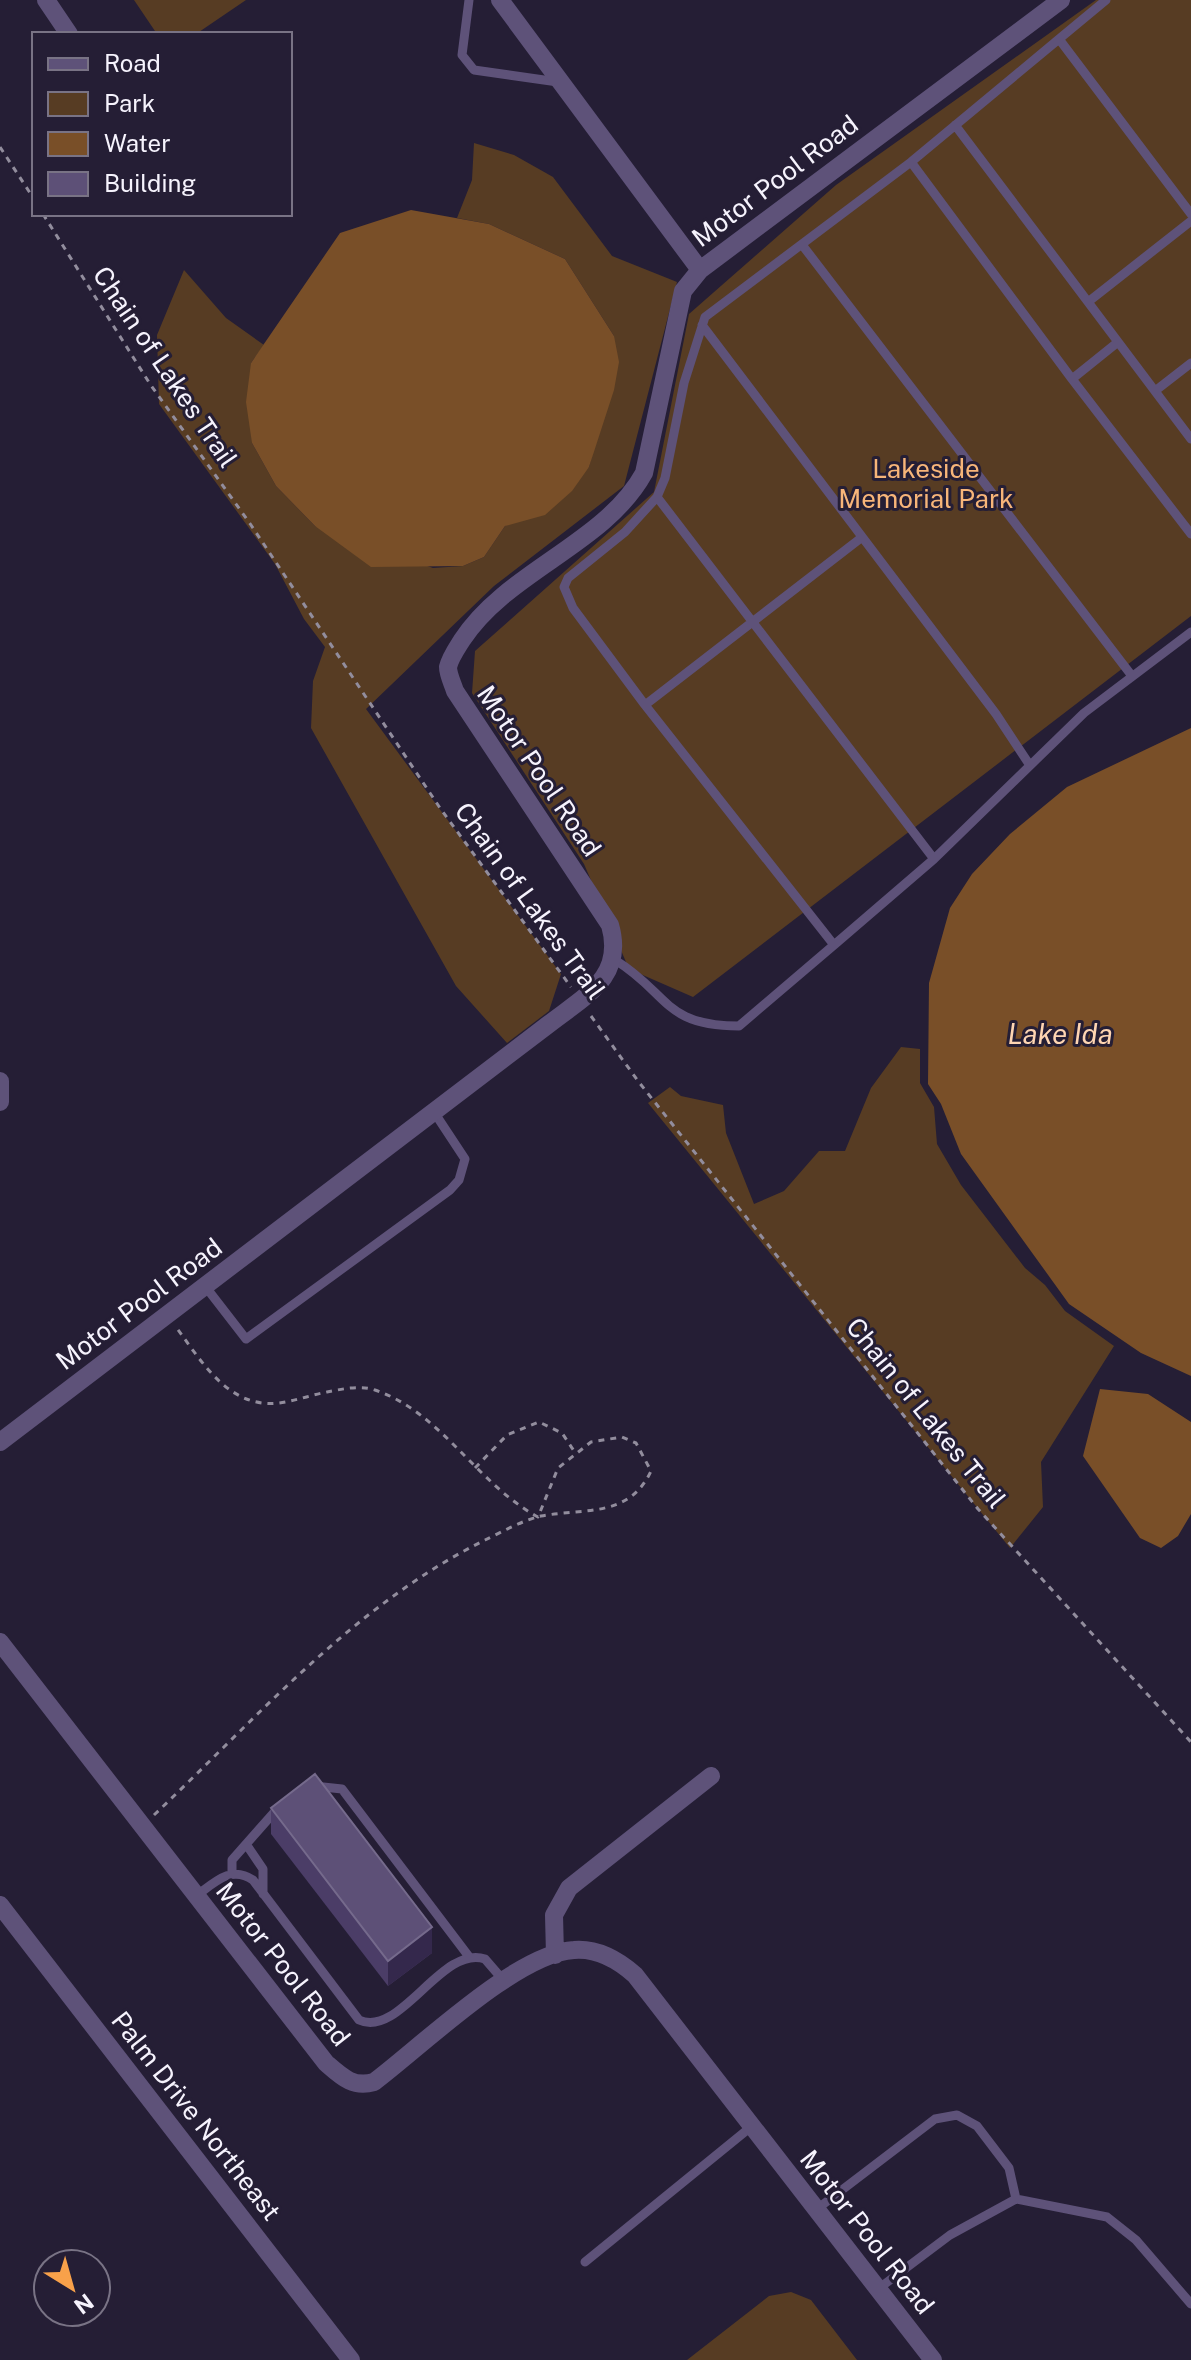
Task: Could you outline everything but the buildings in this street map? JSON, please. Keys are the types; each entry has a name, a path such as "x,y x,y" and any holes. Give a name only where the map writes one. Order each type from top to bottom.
{"street":[{"path":"46,0 68,32"},
{"path":"500,0 700,270"},
{"name":"Motor Pool Road","path":"0,1442 581,1000 608,974 615,960 610,925 471,719 455,691 448,666 477,617 613,511 635,489 644,473 683,291 700,270 1061,0"},
{"path":"0,1081 3,1087 0,1102"},
{"name":"Motor Pool Road","path":"0,1642 326,2063 344,2079 360,2086 374,2082 504,1981 535,1961 574,1950 602,1953 622,1963 933,2360"},
{"path":"555,1955 554,1915 569,1888 711,1776"},
{"name":"Palm Drive Northeast","path":"0,1905 351,2360"}],"lane":[{"path":"469,0 462,55 474,70 561,82"},
{"path":"834,945 645,705 573,608 564,587 568,578 625,532 657,497 665,478 684,383 705,317 911,162 1106,0"},
{"path":"1059,39 1191,214"},
{"path":"955,125 1191,439"},
{"path":"911,162 1191,534"},
{"path":"1088,302 1191,221"},
{"path":"803,246 1132,676"},
{"path":"702,325 996,714 1029,764"},
{"path":"1072,379 1118,342"},
{"path":"1155,391 1191,363"},
{"path":"657,497 934,859"},
{"path":"645,705 861,538"},
{"path":"615,960 637,974 671,1011 707,1026 739,1026 934,859 1084,713 1191,632"},
{"path":"205,1286 246,1339 450,1190 459,1180 465,1159 434,1112"},
{"path":"302,1791 328,1785 342,1789 470,1958"},
{"path":"232,1873 232,1860 283,1804"},
{"path":"246,1844 263,1869 263,1894"},
{"path":"196,1896 232,1873 242,1873 263,1894 359,2020 365,2023 384,2019 451,1967 470,1958 485,1959 504,1981"},
{"path":"817,2209 935,2119 957,2115 977,2126 1009,2168 1016,2199"},
{"path":"585,2262 752,2126"},
{"path":"878,2289 950,2235 1016,2199 1107,2217 1136,2240 1191,2304"}],"path":[{"path":"0,147 32,196"},
{"name":"Chain of Lakes Trail","path":"44,216 150,384 251,525 440,808 581,1000 608,1042 978,1509 1191,1742"},
{"path":"167,1315 205,1367 236,1395 253,1401 277,1403 348,1388 370,1388 412,1407 495,1489 538,1517"},
{"path":"475,1469 507,1435 539,1422 562,1433 576,1454"},
{"path":"142,1827 345,1631 390,1596 486,1540 538,1517 621,1504 642,1491 651,1471 636,1443 622,1437 591,1442 558,1468 538,1517"}],"green space":[{"path":"134,0 246,0 199,32 156,32"},
{"name":"Lakeside Memorial Park","path":"1096,0 1191,0 1191,616 693,997 629,969 584,864 472,693 475,651 654,492 689,314 836,185"},
{"path":"474,143 514,155 553,177 612,256 677,282 624,486 494,586 366,709 561,974 549,1011 507,1043 456,986 311,728 313,681 325,647 304,619 275,564 159,404 157,335 184,270 226,318 264,345 251,363 252,443 276,486 315,526 433,568 463,566 484,557 505,526 589,467 599,430 614,336 565,259 489,224 457,218 472,180"},
{"path":"901,1047 920,1049 920,1083 934,1107 937,1144 961,1185 1025,1268 1045,1285 1065,1311 1114,1346 1041,1462 1043,1507 1010,1548 648,1103 670,1087 681,1096 723,1105 726,1133 754,1204 784,1191 819,1151 845,1151 871,1088"},
{"path":"791,2292 811,2300 857,2360 687,2360 769,2296"}],"water":[{"path":"411,210 489,224 565,259 614,336 619,362 614,390 589,467 572,491 545,515 505,526 484,557 463,566 371,567 315,526 276,486 252,443 246,402 251,363 340,233"},
{"name":"Lake Ida","path":"1191,728 1191,1376 1141,1353 1069,1304 961,1154 941,1104 928,1084 929,983 950,908 972,874 1010,834 1067,787"},
{"path":"1100,1389 1148,1394 1191,1422 1191,1514 1178,1536 1161,1548 1140,1538 1083,1456"}]}
